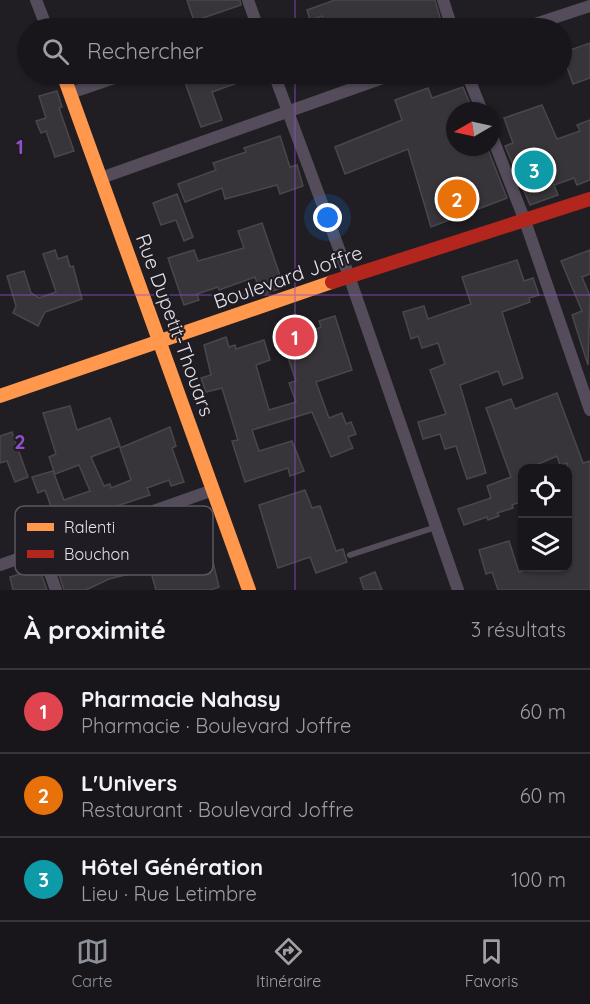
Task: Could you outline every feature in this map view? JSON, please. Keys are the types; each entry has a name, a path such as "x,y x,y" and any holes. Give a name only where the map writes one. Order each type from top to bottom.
{"street":[{"path":"36,0 43,18"},
{"path":"248,0 254,18"},
{"path":"443,0 449,18"},
{"path":"553,18 590,6"},
{"name":"Rue Dupetit-Thouars","path":"67,84 249,590"},
{"path":"70,93 97,84"},
{"path":"277,84 349,276 458,590"},
{"path":"101,178 366,84"},
{"path":"471,84 478,102"},
{"path":"500,156 525,220 590,410"},
{"name":"Boulevard Joffre","path":"0,396 160,343 349,276 590,199"},
{"path":"168,506 213,490"},
{"path":"0,565 15,560"},
{"path":"51,575 56,590"}],"lane":[{"path":"350,555 436,526"}],"building":[{"path":"187,0 240,0 241,5 203,18 193,18"},
{"path":"335,0 435,0 440,18 323,18 322,16 309,18 307,10"},
{"path":"590,43 590,78 573,84 572,81 572,49"},
{"path":"186,84 234,84 212,92 222,120 201,127"},
{"path":"463,87 469,102 446,102 446,156 491,156 507,198 431,227 408,149 345,174 335,147 402,120 395,100 428,88 432,98"},
{"path":"57,91 62,107 59,108 74,151 55,157 46,131 41,133 36,121 46,118 39,96"},
{"path":"542,105 557,139 580,131 577,125 590,120 590,180 577,185 574,178 554,185 558,195 530,205 505,146 513,143 504,118"},
{"path":"280,136 290,167 297,165 303,186 280,194 277,185 225,199 222,188 185,202 178,184 216,170 213,163 246,152 244,148"},
{"path":"177,194 193,237 184,241 176,220 161,225 153,203"},
{"path":"262,223 284,287 261,295 255,277 219,290 218,287 197,294 199,300 184,305 168,258 194,250 198,261 244,248 238,231"},
{"path":"55,250 58,259 67,256 70,267 73,266 82,299 45,312 38,326 13,313 16,306 7,276 24,271 31,293 39,298 56,292 43,254"},
{"path":"590,250 590,274 582,277 590,296 588,365 572,315 582,311 561,261"},
{"path":"517,260 524,281 533,278 539,295 529,298 530,302 502,312 523,378 503,385 498,371 460,385 486,473 467,479 456,446 445,449 440,434 423,439 418,422 446,414 430,370 445,364 438,343 422,348 418,336 411,339 403,312 424,306 428,319 471,304 462,277"},
{"path":"335,316 352,370 316,382 329,418 342,413 346,424 351,422 356,434 348,437 353,448 331,457 312,412 252,430 259,451 292,441 304,471 290,476 288,468 245,482 232,441 238,440 222,388 206,392 201,378 211,375 204,345 226,337 229,347 235,345 236,349 264,340 270,360 256,365 269,410 296,402 289,383 296,381 285,349 292,347 290,341 321,327 319,321"},
{"path":"557,393 583,463 590,461 590,590 498,590 492,572 486,574 479,550 509,541 518,572 572,572 572,464 560,464 557,456 538,464 518,464 518,503 512,505 513,508 497,513 499,516 488,520 487,517 464,525 458,509 491,498 487,486 511,477 486,408 511,399 515,409"},
{"path":"70,406 77,430 110,418 120,446 91,457 104,486 110,484 111,488 131,480 120,448 170,427 176,446 172,448 184,482 171,486 169,480 147,488 150,495 117,506 51,506 45,490 38,493 32,477 53,471 64,500 90,491 79,465 55,474 49,457 56,454 43,413"},
{"path":"12,432 28,477 15,482 7,461 0,463 0,436"},
{"path":"305,490 312,508 320,506 336,551 343,549 347,562 316,573 310,557 278,568 259,505"},
{"path":"213,562 219,587 211,590 156,590 152,575 213,575"},
{"path":"375,572 382,590 364,590 360,578"},
{"path":"42,575 47,590 13,590 10,577"},
{"path":"59,575 125,575 109,579 86,590 64,590"}],"traffic: slow":[{"path":"67,84 249,590"},
{"path":"0,396 332,282"}],"traffic: jam":[{"path":"332,282 590,199"}],"place":[{"name":"Hôtel Génération","path":"534,170"},
{"name":"L'Univers","path":"457,199"},
{"name":"Pharmacie Nahasy","path":"295,337"}]}
